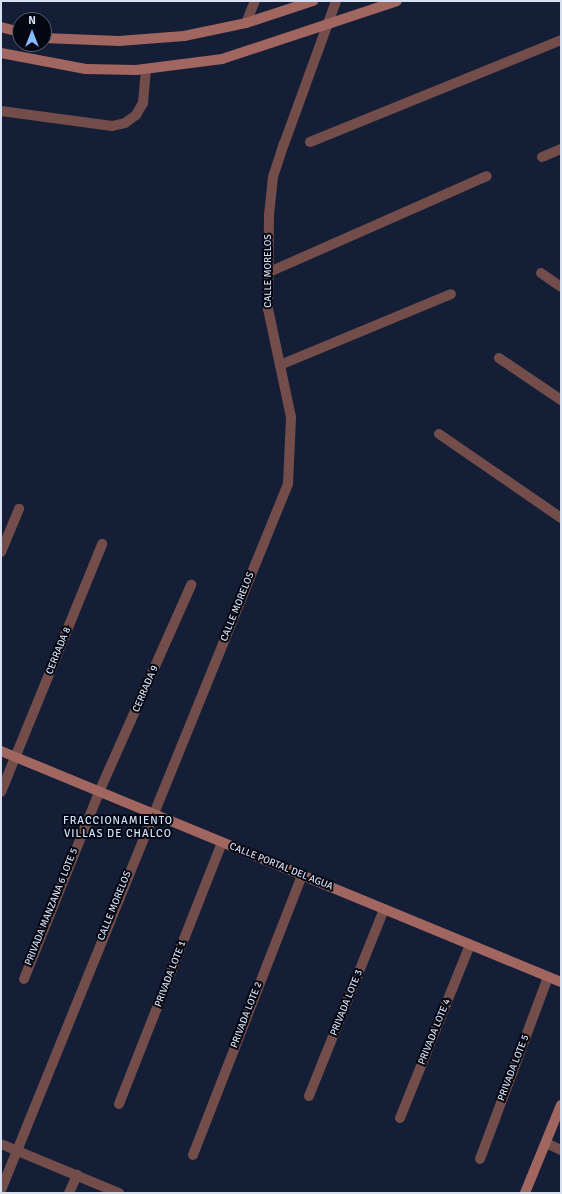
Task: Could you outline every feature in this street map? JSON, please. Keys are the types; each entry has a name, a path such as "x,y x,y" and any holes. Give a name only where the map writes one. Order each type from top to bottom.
{"street":[{"path":"246,23 255,1"},
{"path":"52,38 119,41 184,36 246,23 313,1"},
{"name":"CALLE MORELOS","path":"1,1190 152,814 288,484 291,417 268,309 267,273 273,177 329,26 336,1"},
{"path":"1,53 86,69 146,69 222,59 329,26 398,1"},
{"path":"1,27 12,30"},
{"path":"310,142 561,40"},
{"path":"1,112 112,126 125,123 136,115 143,103 146,69"},
{"path":"542,158 561,149"},
{"path":"267,273 487,176"},
{"path":"542,274 561,287"},
{"path":"280,365 451,294"},
{"path":"499,358 561,400"},
{"path":"439,434 561,518"},
{"path":"1,552 18,509"},
{"name":"CERRADA 8","path":"1,792 102,544"},
{"name":"CERRADA 9","path":"99,792 191,585"},
{"name":"CALLE PORTAL DEL AGUA","path":"1,751 561,982"},
{"name":"PRIVADA MANZANA 6 LOTE 5","path":"24,978 99,792"},
{"name":"PRIVADA LOTE 1","path":"119,1104 222,843"},
{"name":"PRIVADA LOTE 2","path":"193,1155 302,876"},
{"name":"PRIVADA LOTE 3","path":"309,1096 384,909"},
{"name":"PRIVADA LOTE 4","path":"400,1118 470,945"},
{"name":"PRIVADA LOTE 5","path":"480,1159 548,977"},
{"path":"525,1193 561,1105"},
{"path":"546,1143 561,1150"},
{"path":"1,1144 119,1193"},
{"path":"69,1193 77,1175"}],"district":[{"name":"FRACCIONAMIENTO VILLAS DE CHALCO","path":"118,828"}]}
